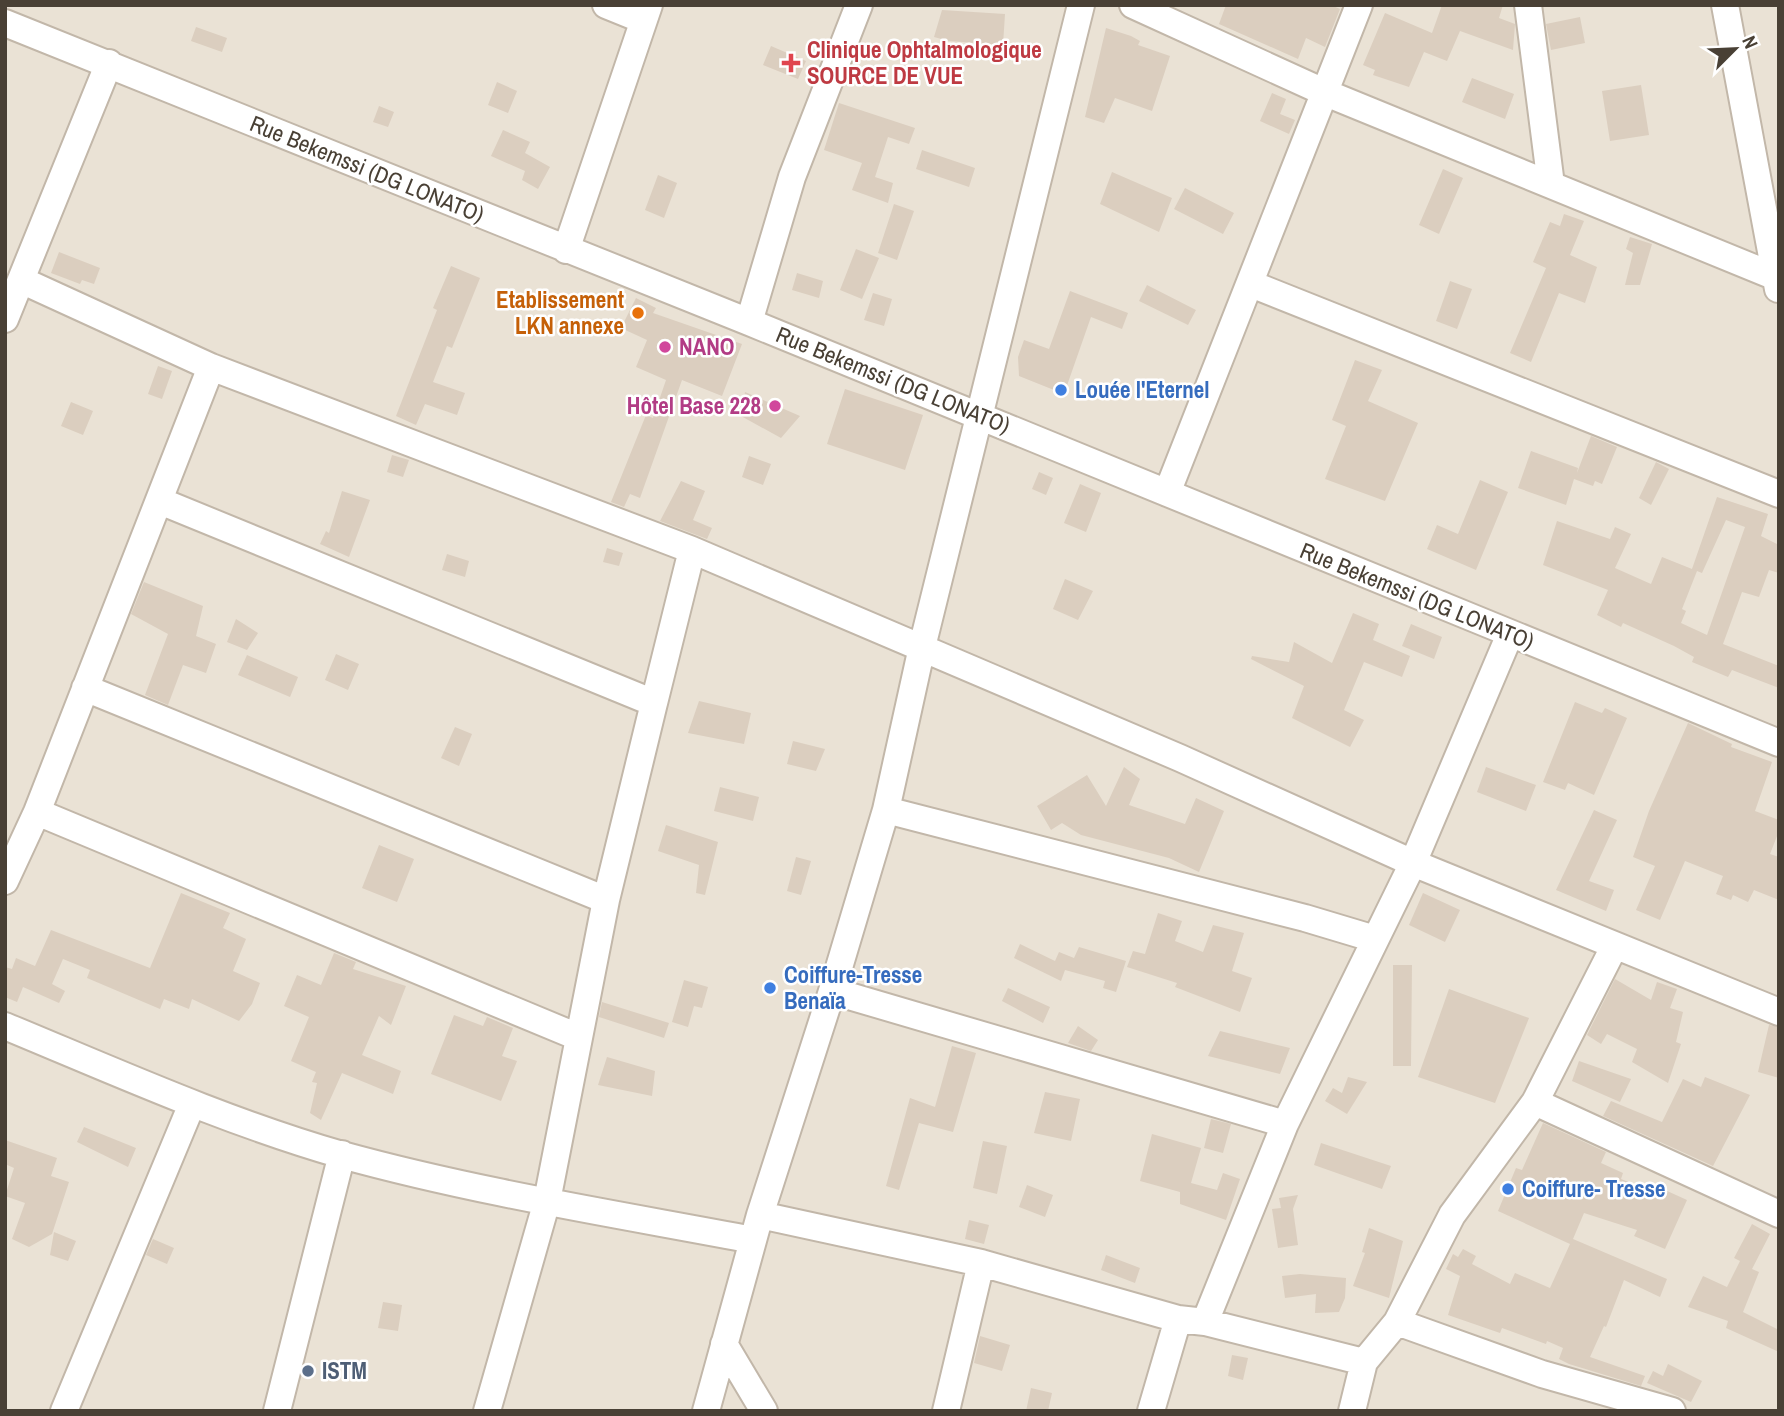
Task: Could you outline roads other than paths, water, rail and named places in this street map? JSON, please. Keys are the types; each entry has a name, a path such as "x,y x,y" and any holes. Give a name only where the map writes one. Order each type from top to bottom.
{"street":[{"path":"566,250 646,12 606,5"},
{"path":"749,321 792,177 859,5"},
{"path":"706,1411 752,1240 832,991 886,810 922,647 1081,5"},
{"path":"1133,5 1326,93 1551,185 1777,284"},
{"path":"1167,493 1359,5"},
{"path":"1528,5 1551,185"},
{"path":"1725,5 1777,284"},
{"name":"Rue Bekemssi (DG LONATO)","path":"5,23 566,250 749,321 1510,634 1777,737"},
{"path":"5,319 109,64"},
{"path":"21,280 211,367 692,550 1180,758 1413,863 1779,1012"},
{"path":"1251,284 1779,494"},
{"path":"5,881 37,812 211,367"},
{"path":"160,501 654,703"},
{"path":"487,1411 547,1201 606,900 692,550"},
{"path":"1205,1322 1285,1124 1413,863 1510,634"},
{"path":"85,688 606,900"},
{"path":"886,810 1305,918 1376,939"},
{"path":"37,812 578,1037"},
{"path":"1352,1411 1364,1362 1397,1322 1452,1215 1535,1102 1614,947"},
{"path":"832,991 1285,1124"},
{"path":"5,1026 192,1104 342,1154 547,1201 752,1240"},
{"path":"1535,1102 1779,1214"},
{"path":"64,1411 192,1104"},
{"path":"277,1411 342,1154"},
{"path":"760,1215 981,1263 1178,1319 1205,1322 1364,1362"},
{"path":"946,1411 981,1263"},
{"path":"1151,1411 1178,1319"},
{"path":"1397,1322 1542,1374 1672,1411"},
{"path":"724,1344 764,1411"}],"place":[{"name":"Clinique Ophtalmologique SOURCE DE VUE","path":"791,63"},
{"name":"Etablissement LKN annexe","path":"638,313"},
{"name":"NANO","path":"665,347"},
{"name":"Louée l'Eternel","path":"1061,390"},
{"name":"Hôtel Base 228","path":"775,406"},
{"name":"Coiffure-Tresse Benaïa","path":"770,988"},
{"name":"Coiffure- Tresse","path":"1508,1189"},
{"name":"ISTM","path":"308,1371"}]}
